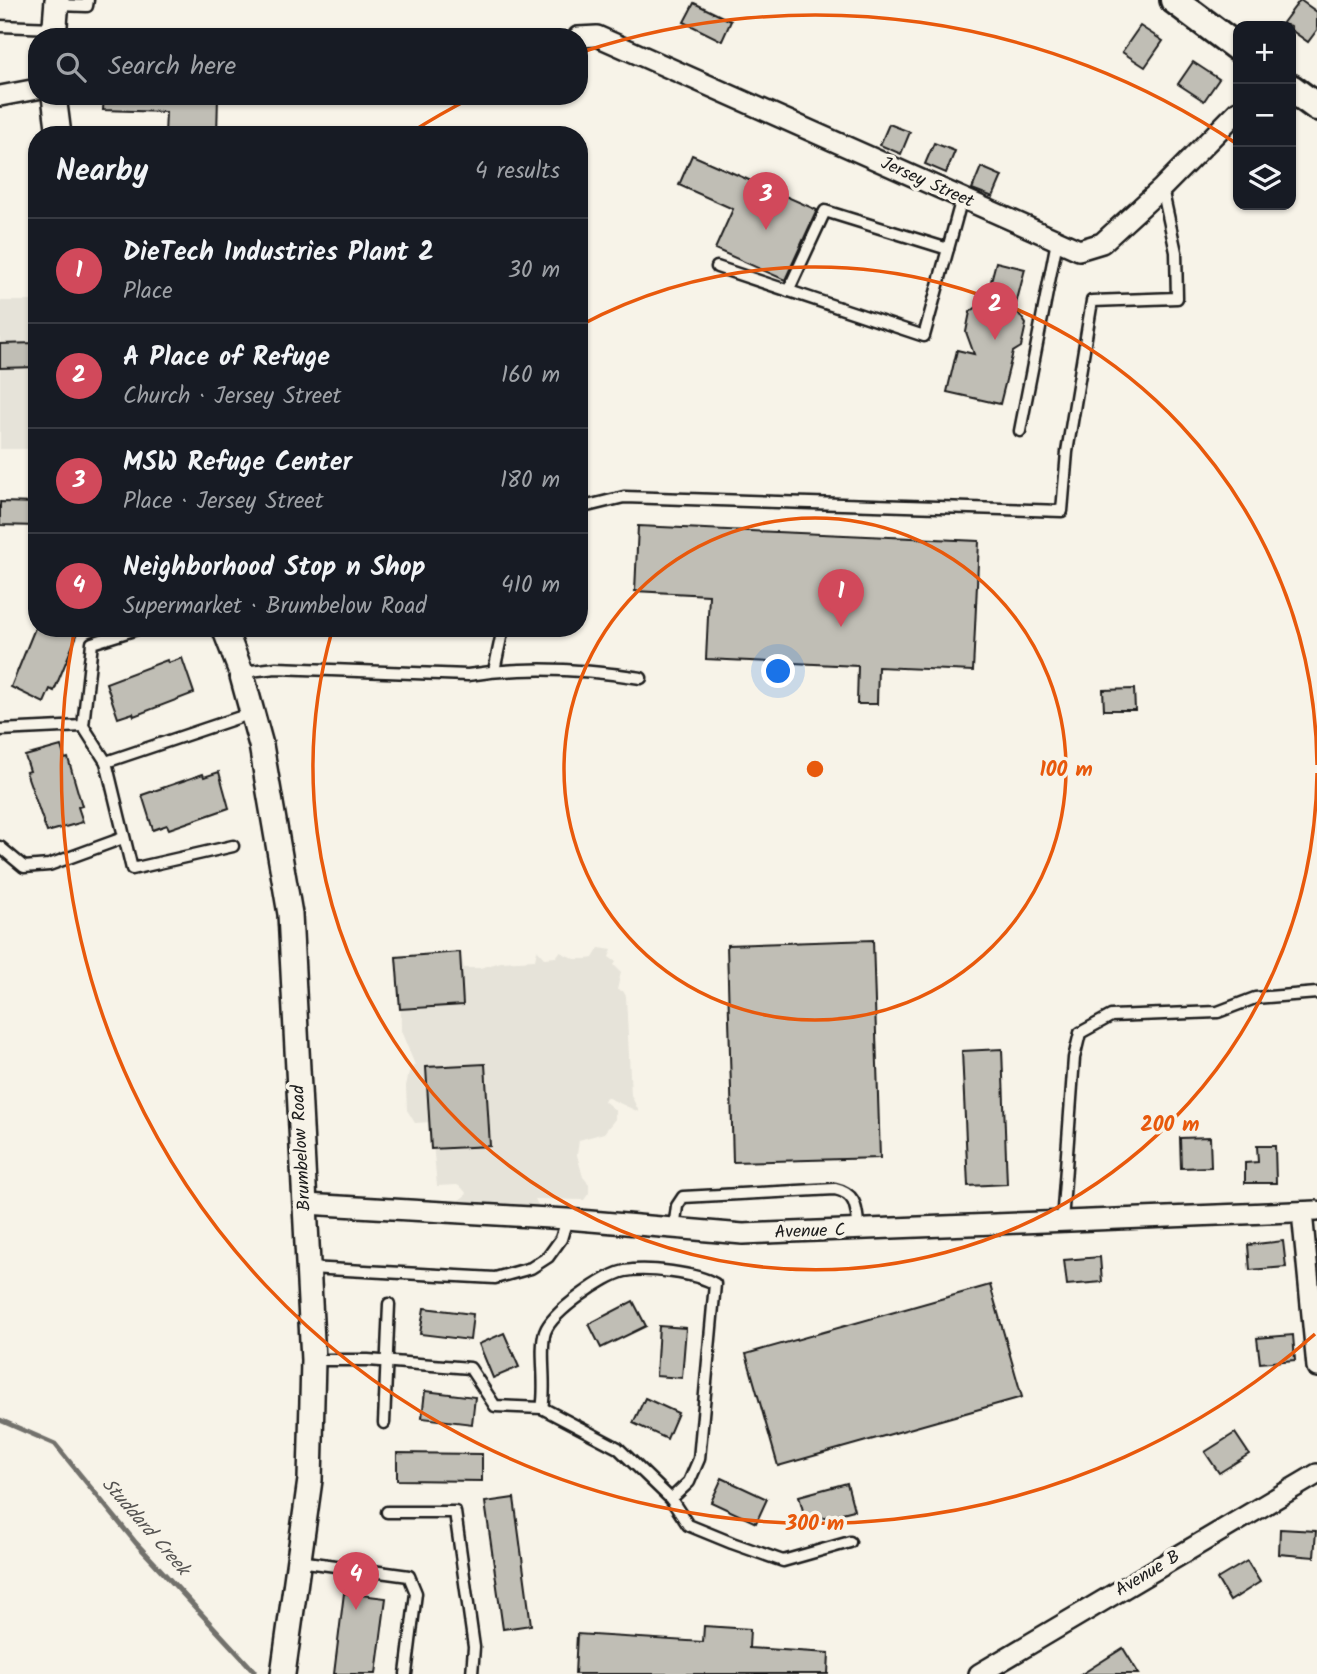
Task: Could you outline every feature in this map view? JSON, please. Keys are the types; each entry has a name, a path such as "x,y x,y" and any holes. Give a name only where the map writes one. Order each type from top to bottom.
{"main road":[{"path":"1174,0 1233,44"},
{"path":"1296,92 1317,107"}],"street":[{"name":"Jersey Street","path":"588,36 597,36 1079,250 1102,243 1162,188 1233,116"},
{"path":"0,96 28,91"},
{"path":"55,105 58,126"},
{"name":"Brumbelow Road","path":"227,637 252,712 273,806 290,914 313,1360 310,1480 283,1674"},
{"name":"Avenue C","path":"305,1204 567,1219 743,1234 1310,1212"},
{"path":"1310,1212 1317,1367"},
{"name":"Avenue B","path":"979,1674 1317,1474"}],"lane":[{"path":"0,26 56,17 87,6 88,0"},
{"path":"588,506 624,497 1062,511 1067,452 1092,301 1177,299 1177,252 1162,188"},
{"path":"717,267 924,336 962,198"},
{"path":"788,291 825,211 948,249"},
{"path":"1020,431 1057,241"},
{"path":"111,637 92,643 83,726 106,762 132,869 233,846"},
{"path":"494,671 501,637"},
{"path":"241,672 276,668 468,676 494,671 600,671 641,678"},
{"path":"106,762 252,712"},
{"path":"0,730 83,726"},
{"path":"0,847 24,867 49,865 123,838"},
{"path":"1062,1223 1074,1058 1080,1033 1111,1016 1218,1012 1255,998 1317,993"},
{"path":"674,1230 677,1206 683,1197 835,1189 847,1192 855,1199 859,1231"},
{"path":"308,1268 495,1278 531,1268 548,1257 561,1239 567,1219"},
{"path":"542,1408 545,1332 570,1301 624,1271 698,1275 715,1284 699,1460 689,1482 671,1499"},
{"path":"384,1423 389,1304"},
{"path":"313,1360 388,1361 470,1367 495,1406 542,1408 618,1448 671,1499 688,1525 783,1561 850,1542"},
{"path":"387,1512 456,1512 474,1647 472,1674"},
{"path":"298,1561 409,1576 416,1593 406,1674"}],"shaded area":[{"path":"0,301 28,301 28,449 0,449"},
{"path":"599,948 612,950 609,957 616,962 614,965 621,972 617,990 623,991 626,996 631,1095 639,1112 606,1097 604,1101 615,1110 615,1119 604,1133 579,1140 577,1155 583,1177 589,1184 589,1193 584,1200 535,1199 539,1207 458,1201 467,1194 462,1188 457,1185 437,1186 431,1122 415,1123 407,1110 406,1086 409,1072 415,1065 401,1031 400,957 460,952 464,968 480,968 501,962 535,960 537,950 544,958 556,957 560,952 575,959 593,958"}],"building":[{"path":"1300,0 1317,12 1317,30 1308,42 1296,34 1296,21 1284,21"},
{"path":"694,3 731,21 722,41 684,22"},
{"path":"1140,26 1163,41 1145,67 1122,52"},
{"path":"1193,62 1219,79 1204,101 1178,84"},
{"path":"103,105 218,105 217,126 165,126 166,112 103,110"},
{"path":"889,124 910,132 901,154 880,145"},
{"path":"934,143 955,151 946,173 925,164"},
{"path":"692,155 817,210 785,280 715,249 733,209 679,185"},
{"path":"981,167 1002,176 993,197 972,189"},
{"path":"996,262 1025,269 1015,308 1026,324 1021,347 1013,352 1000,404 947,392 957,350 974,354 966,332 970,312 986,300"},
{"path":"28,343 28,367 0,368 0,344"},
{"path":"0,502 28,503 28,526 0,525"},
{"path":"638,526 979,541 973,671 878,667 877,704 857,704 858,666 706,659 709,595 635,591"},
{"path":"31,637 76,637 54,691 50,689 44,703 11,687"},
{"path":"182,658 194,693 134,716 133,713 118,718 106,683 167,660 168,663"},
{"path":"1134,689 1135,710 1104,710 1103,690"},
{"path":"61,746 65,759 68,758 82,806 78,807 83,822 47,832 26,772 30,771 25,756"},
{"path":"219,772 229,808 169,829 167,825 153,830 142,795 203,774 204,777"},
{"path":"873,940 880,1158 733,1162 727,945"},
{"path":"460,952 463,1005 400,1009 396,957"},
{"path":"1002,1049 1007,1184 968,1186 962,1051"},
{"path":"485,1064 490,1146 431,1149 426,1067"},
{"path":"1210,1137 1211,1167 1181,1168 1180,1138"},
{"path":"1257,1146 1275,1146 1276,1183 1245,1183 1245,1163 1258,1162"},
{"path":"1283,1241 1286,1267 1250,1270 1248,1245"},
{"path":"1100,1257 1102,1282 1067,1285 1064,1260"},
{"path":"990,1285 1022,1397 778,1466 746,1354"},
{"path":"633,1301 646,1326 601,1348 589,1324"},
{"path":"424,1308 473,1314 470,1340 420,1334"},
{"path":"659,1326 686,1328 682,1378 656,1376"},
{"path":"504,1333 519,1367 493,1378 479,1344"},
{"path":"1293,1335 1295,1360 1260,1363 1257,1338"},
{"path":"425,1391 475,1397 472,1424 422,1418"},
{"path":"645,1398 678,1413 667,1439 633,1423"},
{"path":"1235,1433 1249,1454 1219,1473 1205,1452"},
{"path":"397,1453 482,1454 482,1481 397,1480"},
{"path":"722,1478 767,1499 756,1523 711,1502"},
{"path":"847,1483 854,1510 806,1522 799,1496"},
{"path":"514,1498 531,1625 503,1629 485,1502"},
{"path":"1280,1529 1316,1531 1314,1557 1279,1554"},
{"path":"1247,1561 1260,1582 1230,1601 1217,1579"},
{"path":"344,1593 386,1598 376,1674 334,1674"},
{"path":"704,1626 750,1629 749,1648 829,1653 828,1674 575,1674 577,1634 703,1642"},
{"path":"1123,1648 1139,1674 1082,1674"}],"waterway":[{"name":"Studdard Creek","path":"0,1420 55,1444 136,1543 254,1671"}],"place":[{"name":"MSW Refuge Center","path":"766,230"},
{"name":"A Place of Refuge","path":"995,340"},
{"name":"DieTech Industries Plant 2","path":"841,627"},
{"name":"Neighborhood Stop n Shop","path":"356,1610"}]}
